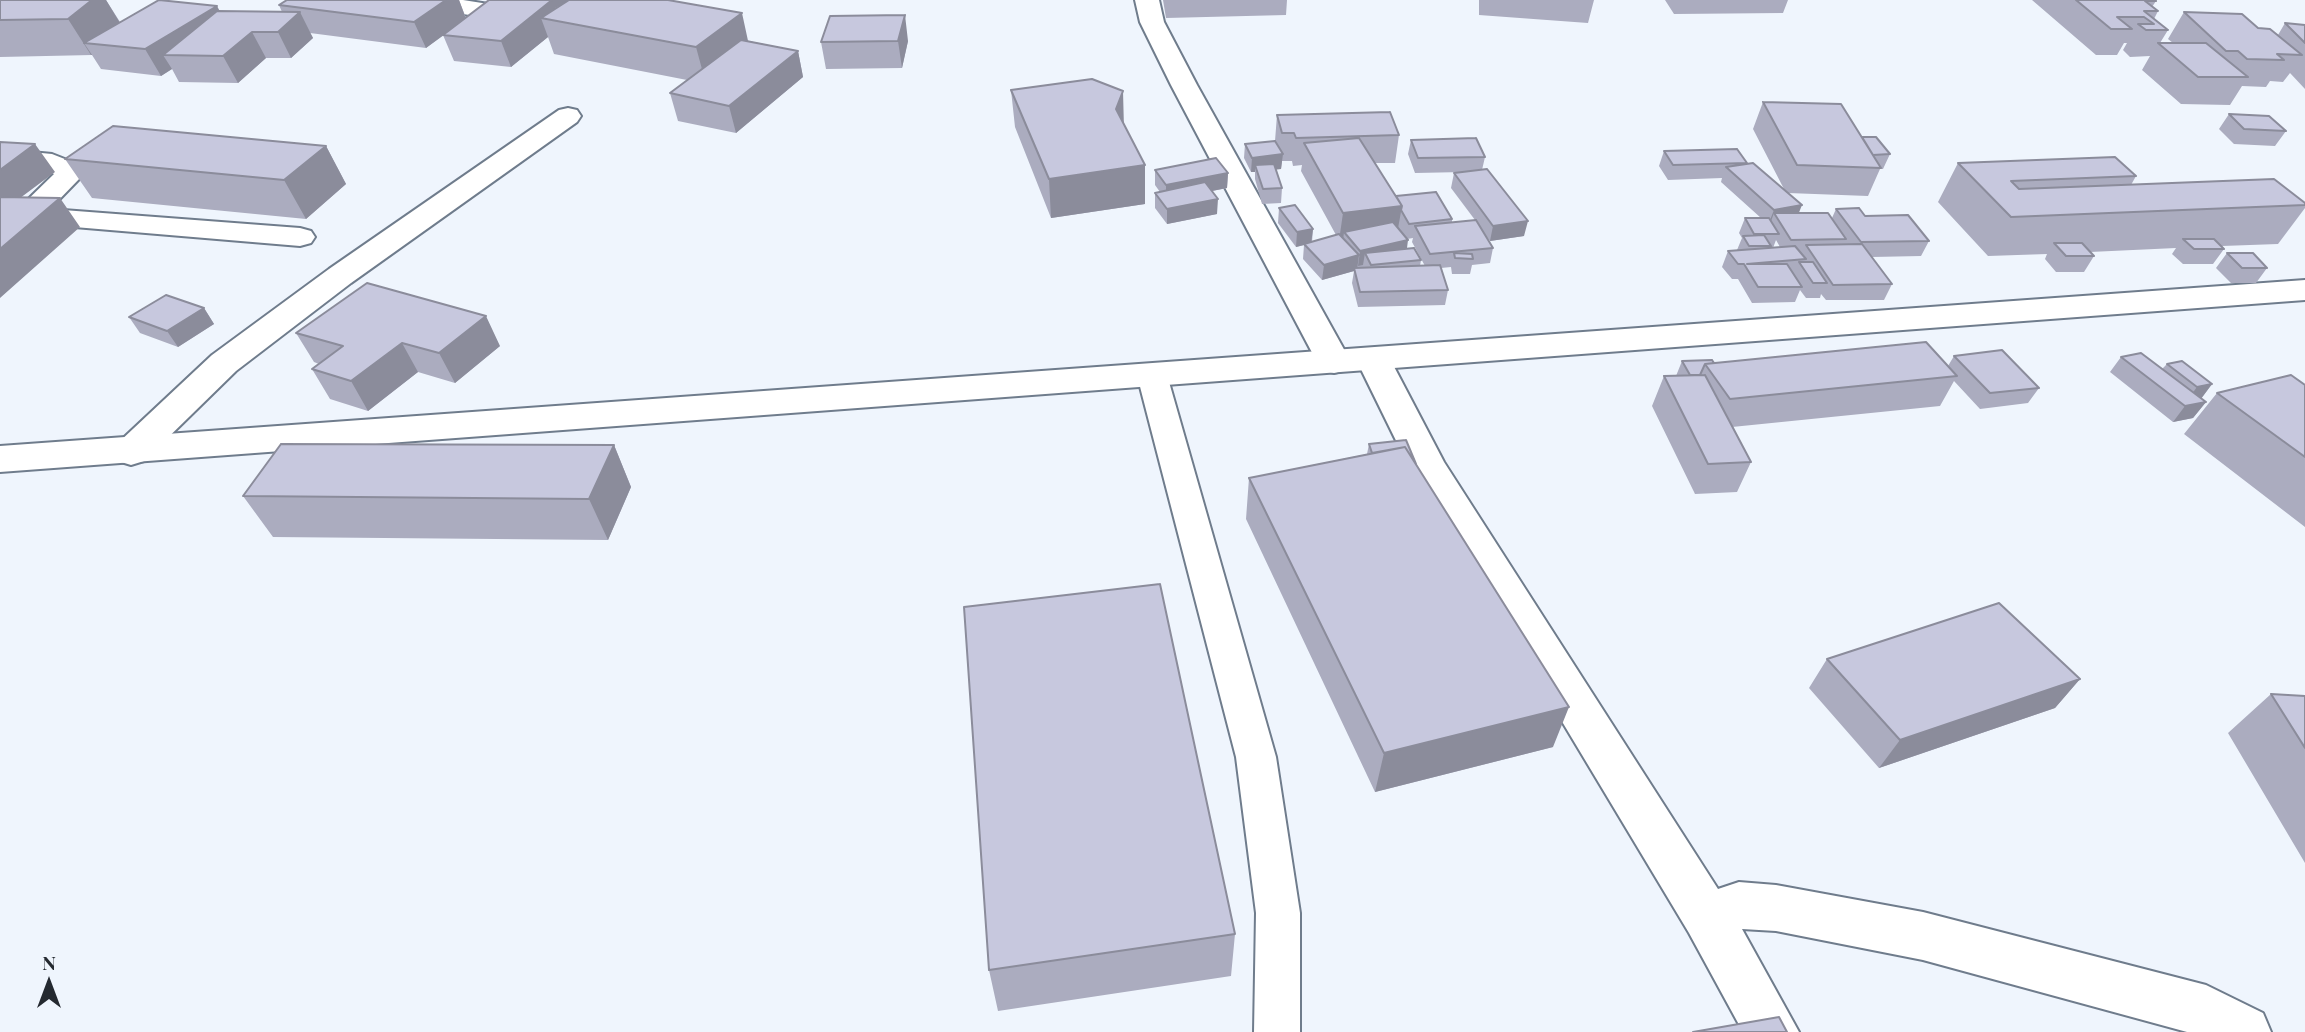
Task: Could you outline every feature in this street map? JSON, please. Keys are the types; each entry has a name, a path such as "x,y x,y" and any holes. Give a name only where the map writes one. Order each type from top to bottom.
{"street":[{"path":"418,0 554,21"},
{"path":"1147,0 1152,22 1184,85 1354,360 1427,464 1707,915 1772,1032"},
{"path":"131,452 224,363 340,276 568,116"},
{"path":"0,157 52,162 70,171 30,212 38,217 300,237"},
{"path":"0,459 131,452 2305,290"},
{"path":"1707,915 1739,905 1776,908 1923,936 2206,1011 2244,1032"}],"lane":[{"path":"1152,375 1255,757 1278,913 1278,1032"}],"building":[{"path":"0,0 92,0 68,19 0,20"},
{"path":"159,0 217,6 145,49 84,43"},
{"path":"287,0 446,0 414,22 279,5"},
{"path":"489,0 552,0 501,41 443,35"},
{"path":"569,0 668,0 742,13 696,47 541,18"},
{"path":"2076,0 2154,0 2156,1 2145,1 2158,11 2144,11 2168,30 2146,30 2138,24 2154,24 2144,17 2117,17 2132,29 2111,29"},
{"path":"217,11 300,12 278,32 252,32 223,56 163,55"},
{"path":"2184,12 2242,14 2258,28 2270,29 2302,55 2277,54 2284,60 2247,59 2238,51 2226,51"},
{"path":"905,15 898,41 821,42 830,16"},
{"path":"2285,23 2305,25 2305,43"},
{"path":"741,40 798,51 729,106 670,93"},
{"path":"2158,43 2206,43 2248,77 2198,77"},
{"path":"1092,79 1123,91 1116,109 1145,165 1049,179 1011,90"},
{"path":"1763,102 1841,104 1881,168 1797,165"},
{"path":"1390,112 1399,135 1296,138 1294,133 1282,133 1277,115"},
{"path":"2229,114 2269,116 2286,131 2244,129"},
{"path":"113,126 326,146 284,180 65,159"},
{"path":"1862,137 1876,137 1890,154 1873,155"},
{"path":"1359,138 1402,206 1343,213 1304,143"},
{"path":"1476,138 1485,157 1418,158 1411,140"},
{"path":"1275,141 1283,154 1252,158 1245,144"},
{"path":"0,142 35,144 0,170"},
{"path":"1737,149 1747,163 1673,165 1664,151"},
{"path":"2115,157 2136,176 2011,181 2019,189 2274,179 2305,205 2011,217 1958,163"},
{"path":"1216,158 1228,173 1166,185 1155,170"},
{"path":"1753,163 1802,205 1774,210 1726,167"},
{"path":"1274,164 1282,188 1263,189 1255,165"},
{"path":"1487,169 1528,221 1493,226 1454,173"},
{"path":"1205,182 1218,199 1167,209 1155,193"},
{"path":"1436,192 1452,219 1409,224 1396,196"},
{"path":"0,197 60,198 0,249"},
{"path":"1295,205 1313,229 1297,232 1279,208"},
{"path":"1859,208 1865,216 1908,215 1929,241 1861,242 1836,209"},
{"path":"1774,213 1828,213 1846,239 1791,240"},
{"path":"1745,218 1769,218 1779,234 1754,234"},
{"path":"1476,220 1493,248 1430,254 1415,226"},
{"path":"1393,222 1408,240 1360,251 1344,232"},
{"path":"1339,234 1359,255 1324,265 1304,244"},
{"path":"1764,235 1771,246 1749,246 1743,236"},
{"path":"2183,239 2214,239 2224,249 2194,249"},
{"path":"2054,243 2082,243 2094,256 2066,256"},
{"path":"1862,244 1892,284 1833,285 1806,245"},
{"path":"1795,246 1806,259 1747,264 1787,264 1802,287 1758,287 1744,264 1738,264 1728,251"},
{"path":"1414,248 1421,260 1371,265 1365,253"},
{"path":"1454,253 1472,254 1473,259 1455,258"},
{"path":"2227,253 2253,253 2267,268 2242,268"},
{"path":"1799,262 1813,262 1827,283 1813,283"},
{"path":"1440,265 1448,290 1360,292 1354,268"},
{"path":"367,283 486,316 439,353 402,343 351,381 312,369 343,346 296,333"},
{"path":"166,295 204,308 167,331 129,317"},
{"path":"1926,342 1957,376 1730,399 1705,364"},
{"path":"2002,350 2039,388 1990,393 1954,356"},
{"path":"2141,353 2206,402 2185,406 2121,357"},
{"path":"1712,360 1714,363 1705,364 1700,375 1690,375 1682,361"},
{"path":"2182,361 2212,384 2197,387 2167,364"},
{"path":"1705,375 1751,462 1708,464 1664,376"},
{"path":"2291,375 2305,385 2305,457 2217,393"},
{"path":"1406,440 1416,464 1405,447 1372,453 1369,444"},
{"path":"281,444 614,445 589,499 243,496"},
{"path":"1405,447 1569,707 1384,753 1249,478"},
{"path":"1160,584 1235,934 989,970 964,607"},
{"path":"1999,603 2080,679 1900,740 1827,659"},
{"path":"2271,694 2305,696 2305,748"},
{"path":"1779,1017 1787,1032 1693,1032"}]}
